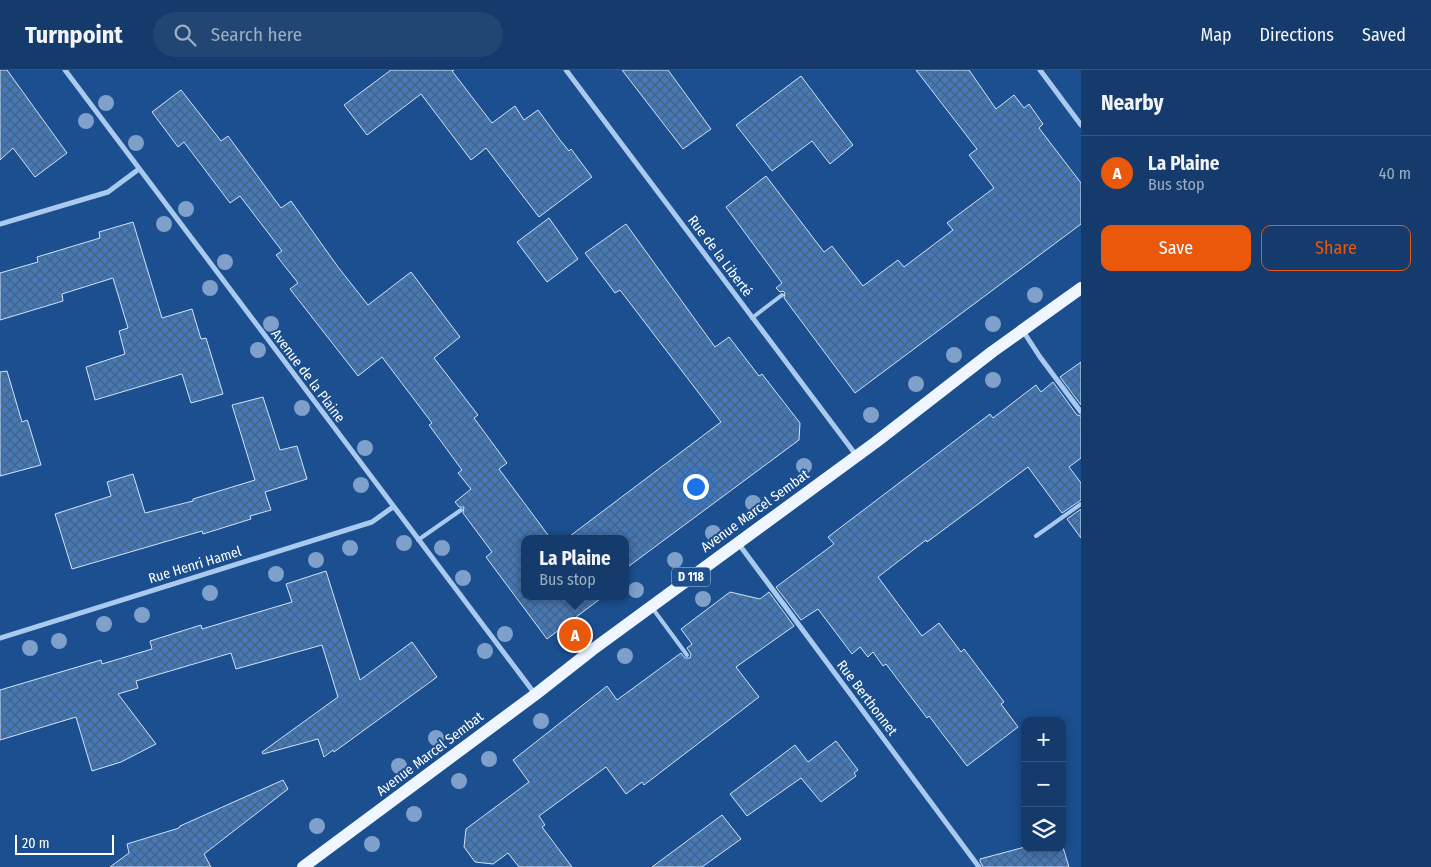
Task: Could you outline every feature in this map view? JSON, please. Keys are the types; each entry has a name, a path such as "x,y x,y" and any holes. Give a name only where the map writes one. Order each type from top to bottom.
{"main road":[{"name":"Avenue Marcel Sembat","path":"303,867 1081,288"}],"street":[{"name":"Avenue de la Plaine","path":"65,70 536,694"},
{"name":"Rue de la Liberté","path":"566,70 856,455"},
{"path":"1040,70 1081,125"},
{"path":"0,224 108,192 139,170"},
{"path":"1023,330 1081,412"},
{"name":"Rue Henri Hamel","path":"0,638 372,522 393,507"},
{"name":"Rue Berthonnet","path":"738,542 979,867"}],"lane":[{"path":"752,318 782,295"},
{"path":"1036,536 1081,504"},
{"path":"418,540 461,510"},
{"path":"651,607 687,655"}],"building":[{"path":"0,70 7,70 67,153 35,177 13,148 0,160"},
{"path":"391,70 454,70 452,71 492,123 515,106 524,120 538,110 560,140 569,151 571,149 592,177 539,217 486,148 471,160 421,94 367,135 344,105"},
{"path":"622,70 668,70 711,129 683,149"},
{"path":"916,70 969,70 996,109 1014,95 1024,108 1029,104 1043,124 1039,128 1081,183 1081,224 855,393 784,298 785,293 783,291 780,292 776,288 782,283 726,207 766,176 824,252 832,246 863,286 898,260 904,267 953,230 947,223 994,188 969,155 977,149"},
{"path":"801,76 853,145 830,164 812,141 772,171 736,125"},
{"path":"181,90 221,141 228,136 281,208 291,201 368,305 411,272 460,337 434,358 478,415 474,418 507,463 499,469 548,535 521,535 521,600 599,600 547,639 486,557 492,552 463,513 464,507 459,507 455,502 471,489 458,473 462,470 429,425 432,423 382,357 358,376 290,289 298,283 276,255 282,251 240,196 230,203 184,142 178,147 152,112"},
{"path":"549,218 578,259 547,282 517,242"},
{"path":"133,222 162,318 192,309 201,339 206,338 223,394 191,403 182,374 95,400 86,367 125,354 119,331 128,328 113,278 62,294 63,301 0,320 0,273 38,262 37,257 100,238 99,232"},
{"path":"626,224 715,347 729,337 759,376 762,374 800,423 799,440 629,566 629,535 571,535 721,422 620,290 615,293 585,253"},
{"path":"1081,362 1081,405 1060,377"},
{"path":"7,371 22,422 27,420 28,422 41,465 0,476 0,372"},
{"path":"1053,382 1077,415 1081,416 1081,458 1069,467 1081,483 1081,500 1062,513 1028,467 878,577 922,636 939,623 961,652 964,649 1004,702 1001,704 1018,727 967,766 886,664 883,666 873,652 868,657 860,647 852,654 818,609 801,620 776,587 834,544 828,537 990,414 993,418 1036,385 1041,392"},
{"path":"263,397 280,450 297,446 307,479 265,492 271,510 250,516 251,519 203,534 202,531 72,569 55,514 111,496 107,482 133,474 145,513 193,501 193,499 255,480 232,405"},
{"path":"1081,509 1081,538 1067,519"},
{"path":"326,571 360,680 412,642 437,677 334,752 333,750 324,757 318,739 263,754 262,752 338,697 322,645 236,669 231,653 136,681 138,688 118,694 156,744 121,762 92,771 76,717 0,740 0,690 101,660 102,664 152,649 150,641 201,625 202,629 292,602 286,584"},
{"path":"730,592 760,599 769,592 794,626 736,667 759,697 644,785 642,782 626,794 606,767 539,816 545,825 542,827 572,867 519,867 508,853 493,864 475,862 464,847 466,829 529,782 513,760 607,686 617,700 681,653 685,658 690,658 691,654 687,648 692,644 681,629"},
{"path":"836,741 858,770 854,773 856,776 821,802 801,778 747,816 730,794 795,745 808,762"},
{"path":"283,780 288,789 204,854 211,867 110,867 129,853 127,844 179,828"},
{"path":"722,815 741,839 702,867 652,867"},
{"path":"1021,848 1021,852 1064,852 1069,867 983,867 980,859"}],"place":[{"name":"La Plaine","path":"575,635"}]}
